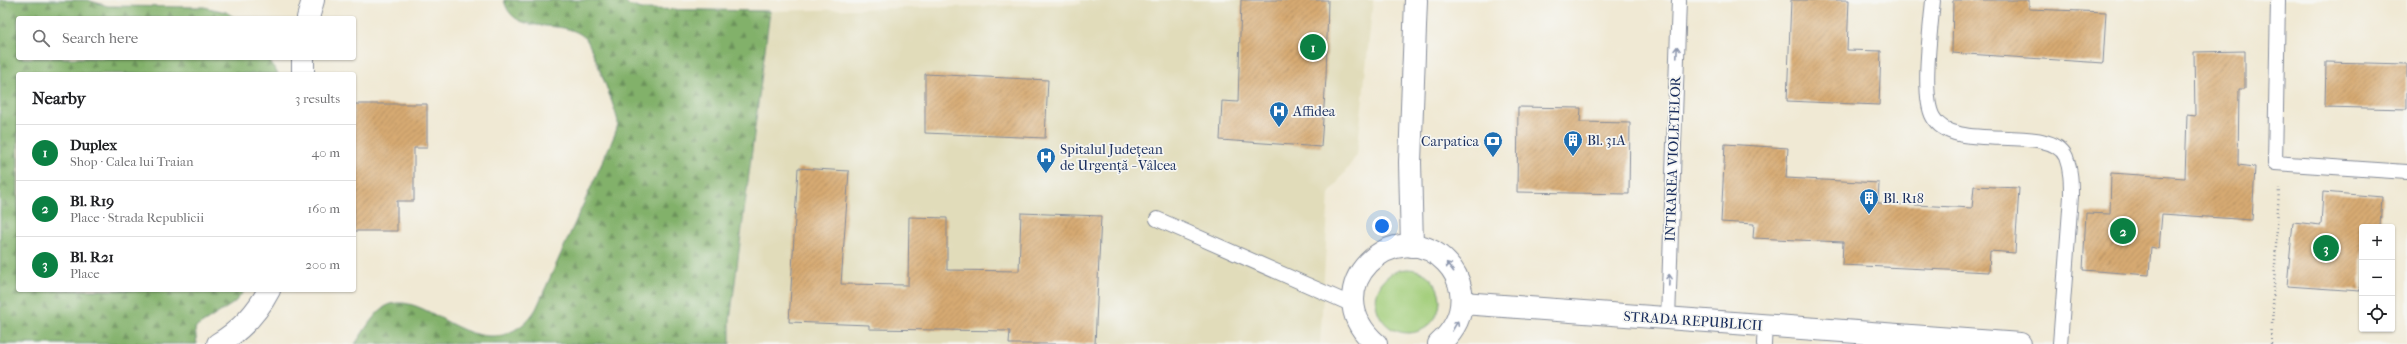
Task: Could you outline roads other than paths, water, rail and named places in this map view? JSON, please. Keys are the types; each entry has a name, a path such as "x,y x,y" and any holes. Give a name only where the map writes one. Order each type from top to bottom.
{"main road":[{"path":"309,16 313,0"},
{"path":"1412,246 1410,162 1416,0"},
{"path":"303,72 304,60"},
{"path":"1376,344 1358,324 1353,305 1354,286 1367,263 1382,251 1400,246 1412,246 1429,250 1440,256 1449,265 1457,277 1462,303 1459,318 1450,335 1439,344"},
{"path":"218,344 236,333 260,306 268,292"},
{"name":"STRADA REPUBLICII","path":"1462,303 1668,319 1765,335 2020,344"}],"lane":[{"name":"INTRAREA VIOLETELOR","path":"1668,319 1679,0"},
{"path":"1933,0 1927,96 1933,118 1944,129 1962,136 2036,140 2056,147 2066,156 2071,174 2071,196 2060,344"},
{"path":"2278,0 2275,163 2407,172"},
{"path":"1157,219 1353,305"}],"place":[{"name":"Duplex","path":"1313,47"},
{"name":"Affidea","path":"1279,128"},
{"name":"Bl. 31A","path":"1573,157"},
{"name":"Carpatica","path":"1493,158"},
{"name":"Spitalul Județean de Urgență - Vâlcea","path":"1046,174"},
{"name":"Bl. R18","path":"1869,215"},
{"name":"Bl. R19","path":"2123,231"},
{"name":"Bl. R21","path":"2326,248"}]}
